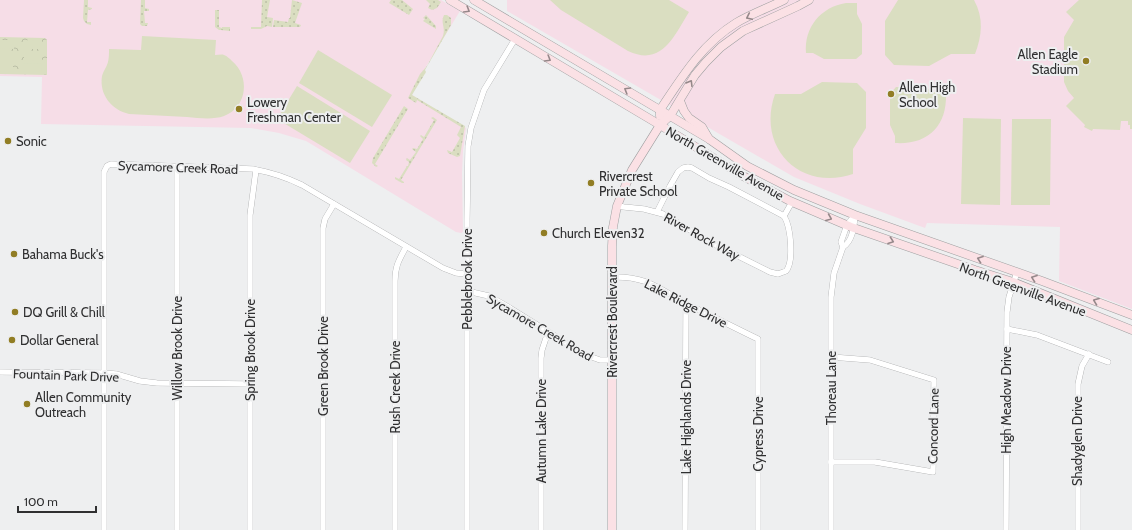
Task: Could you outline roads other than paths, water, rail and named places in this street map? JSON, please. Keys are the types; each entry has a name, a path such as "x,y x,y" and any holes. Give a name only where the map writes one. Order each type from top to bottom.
{"main road":[{"name":"North Greenville Avenue","path":"450,0 660,124 743,176 792,202 851,227 1013,282 1132,330"},
{"name":"North Greenville Avenue","path":"474,0 709,139 747,166 794,190 855,215 1017,272 1132,315"},
{"path":"660,124 660,110 696,57 716,37 738,22 784,0"},
{"name":"Rivercrest Boulevard","path":"612,530 612,239 617,206 632,170 660,124 670,116 695,75 706,62 721,47 743,30 809,0"},
{"path":"514,39 521,28"},
{"path":"680,100 684,112 689,118 702,127 709,139"}],"street":[{"name":"Pebblebrook Drive","path":"467,530 467,162 469,134 484,90 514,39"},
{"name":"Sycamore Creek Road","path":"104,530 104,169 107,166 111,164 256,170 286,177 450,272 467,274"},
{"name":"Willow Brook Drive","path":"177,167 177,530"},
{"path":"658,212 678,172 683,168 688,167 784,216 792,202"},
{"name":"Spring Brook Drive","path":"250,530 250,215 256,170"},
{"name":"Green Brook Drive","path":"323,530 323,228 325,219 334,204"},
{"name":"River Rock Way","path":"617,206 658,212 719,246 770,272 778,274 784,272 789,266 790,261 790,235 784,216"},
{"name":"Thoreau Lane","path":"831,530 832,283 843,247 848,244 855,215"},
{"name":"Rush Creek Drive","path":"395,530 394,281 397,263 406,247"},
{"name":"High Meadow Drive","path":"1006,530 1007,304 1017,272"},
{"name":"Lake Ridge Drive","path":"612,277 630,277 648,282 758,339"},
{"name":"Sycamore Creek Road","path":"467,291 489,296 593,358 600,360 612,360"},
{"name":"Lake Highlands Drive","path":"685,530 686,303"},
{"path":"1007,329 1037,335 1108,362"},
{"name":"Autumn Lake Drive","path":"541,530 541,358 548,332"},
{"name":"Cypress Drive","path":"758,339 758,530"},
{"name":"Shadyglen Drive","path":"1078,530 1078,384 1082,366 1088,354"},
{"name":"Concord Lane","path":"831,357 870,360 934,380 933,472 874,462 831,462"},
{"name":"Fountain Park Drive","path":"0,372 104,373 116,374 146,382 176,384 250,384"}],"place":[{"name":"Allen Eagle Stadium","path":"1086,61"},
{"name":"Allen High School","path":"891,94"},
{"name":"Lowery Freshman Center","path":"239,109"},
{"name":"Sonic","path":"8,141"},
{"name":"Rivercrest Private School","path":"591,183"},
{"name":"Church Eleven32","path":"544,233"},
{"name":"Bahama Buck's","path":"14,254"},
{"name":"DQ Grill & Chill","path":"15,312"},
{"name":"Dollar General","path":"12,340"},
{"name":"Allen Community Outreach","path":"27,404"}]}
